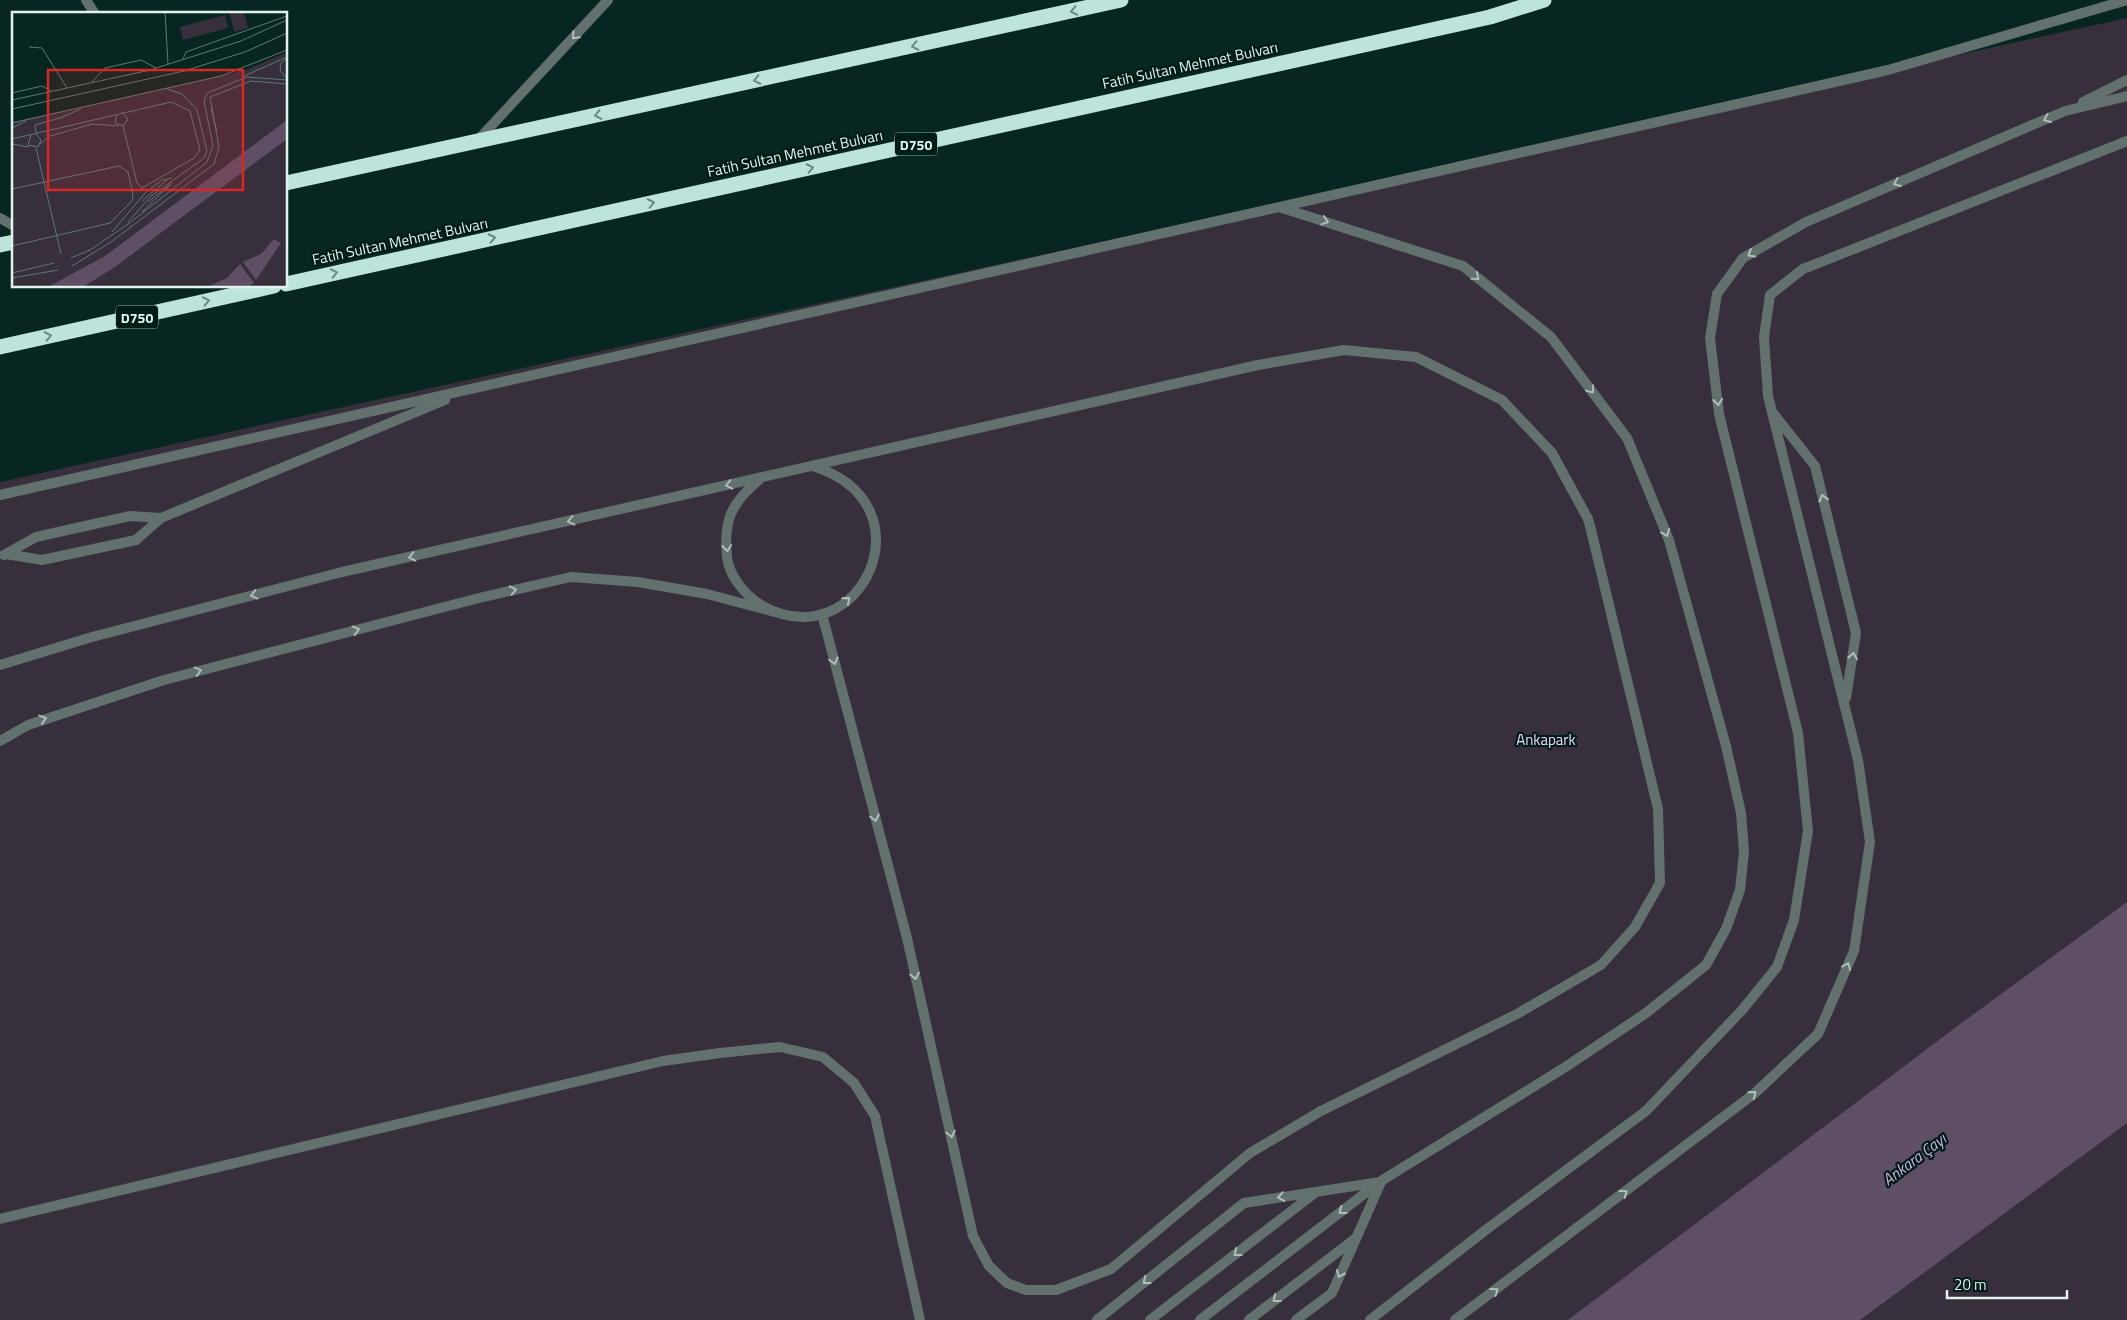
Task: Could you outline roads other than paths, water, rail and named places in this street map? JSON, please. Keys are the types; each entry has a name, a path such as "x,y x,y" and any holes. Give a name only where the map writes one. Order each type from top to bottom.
{"highway":[{"path":"288,183 1122,0"},
{"name":"Fatih Sultan Mehmet Bulvarı","path":"288,284 1490,17 1544,0"},
{"name":"D750","path":"0,347 265,288"}],"street":[{"path":"86,0 94,12"},
{"path":"476,142 608,0"},
{"path":"0,495 1888,70 2127,0"},
{"path":"1370,1320 1487,1229 1646,1111 1743,1009 1777,967 1794,920 1808,831 1798,732 1719,414 1710,338 1717,294 1743,258 1806,222 2065,111 2127,80"},
{"path":"2065,111 2127,96"},
{"path":"1455,1320 1755,1093 1818,1034 1854,951 1870,842 1858,760 1768,396 1764,337 1770,295 1804,269 2127,141"},
{"path":"1200,1320 1381,1182 1567,1066 1646,1013 1706,965 1726,929 1740,890 1744,852 1741,813 1726,746 1669,540 1627,438 1551,337 1463,266 1278,206"},
{"path":"0,218 12,225"},
{"path":"0,665 92,636 333,575 1258,365 1344,350 1416,357 1502,400 1552,453 1588,519 1658,809 1660,883 1635,927 1601,965 1517,1014 1321,1111 1250,1153 1111,1269 1056,1290 1026,1290 1007,1283 989,1266 973,1236 907,938 822,614"},
{"path":"3,555 42,560 136,540 161,518 471,389"},
{"path":"1771,411 1815,466 1856,633 1844,704"},
{"path":"0,741 28,724 164,680 469,600 571,577 638,582 707,594 798,617 822,614 844,604 861,588 872,567 877,544 874,521 864,500 849,483 828,471 811,466"},
{"path":"762,477 743,493 730,514 725,537 728,561 738,583 754,600 775,612"},
{"path":"3,555 36,537 130,516 161,518"},
{"path":"0,1219 663,1061 780,1047 823,1057 854,1083 875,1116 920,1320"},
{"path":"1097,1320 1244,1203 1381,1182"},
{"path":"1296,1320 1332,1293 1381,1182"},
{"path":"1150,1320 1317,1192"},
{"path":"1249,1320 1356,1238"}],"water":[{"name":"Ankara Çayı","path":"2127,902 2127,1123 1860,1320 1568,1320 1956,1027"}],"park label":[{"name":"Ankapark","path":"1546,739"}]}
